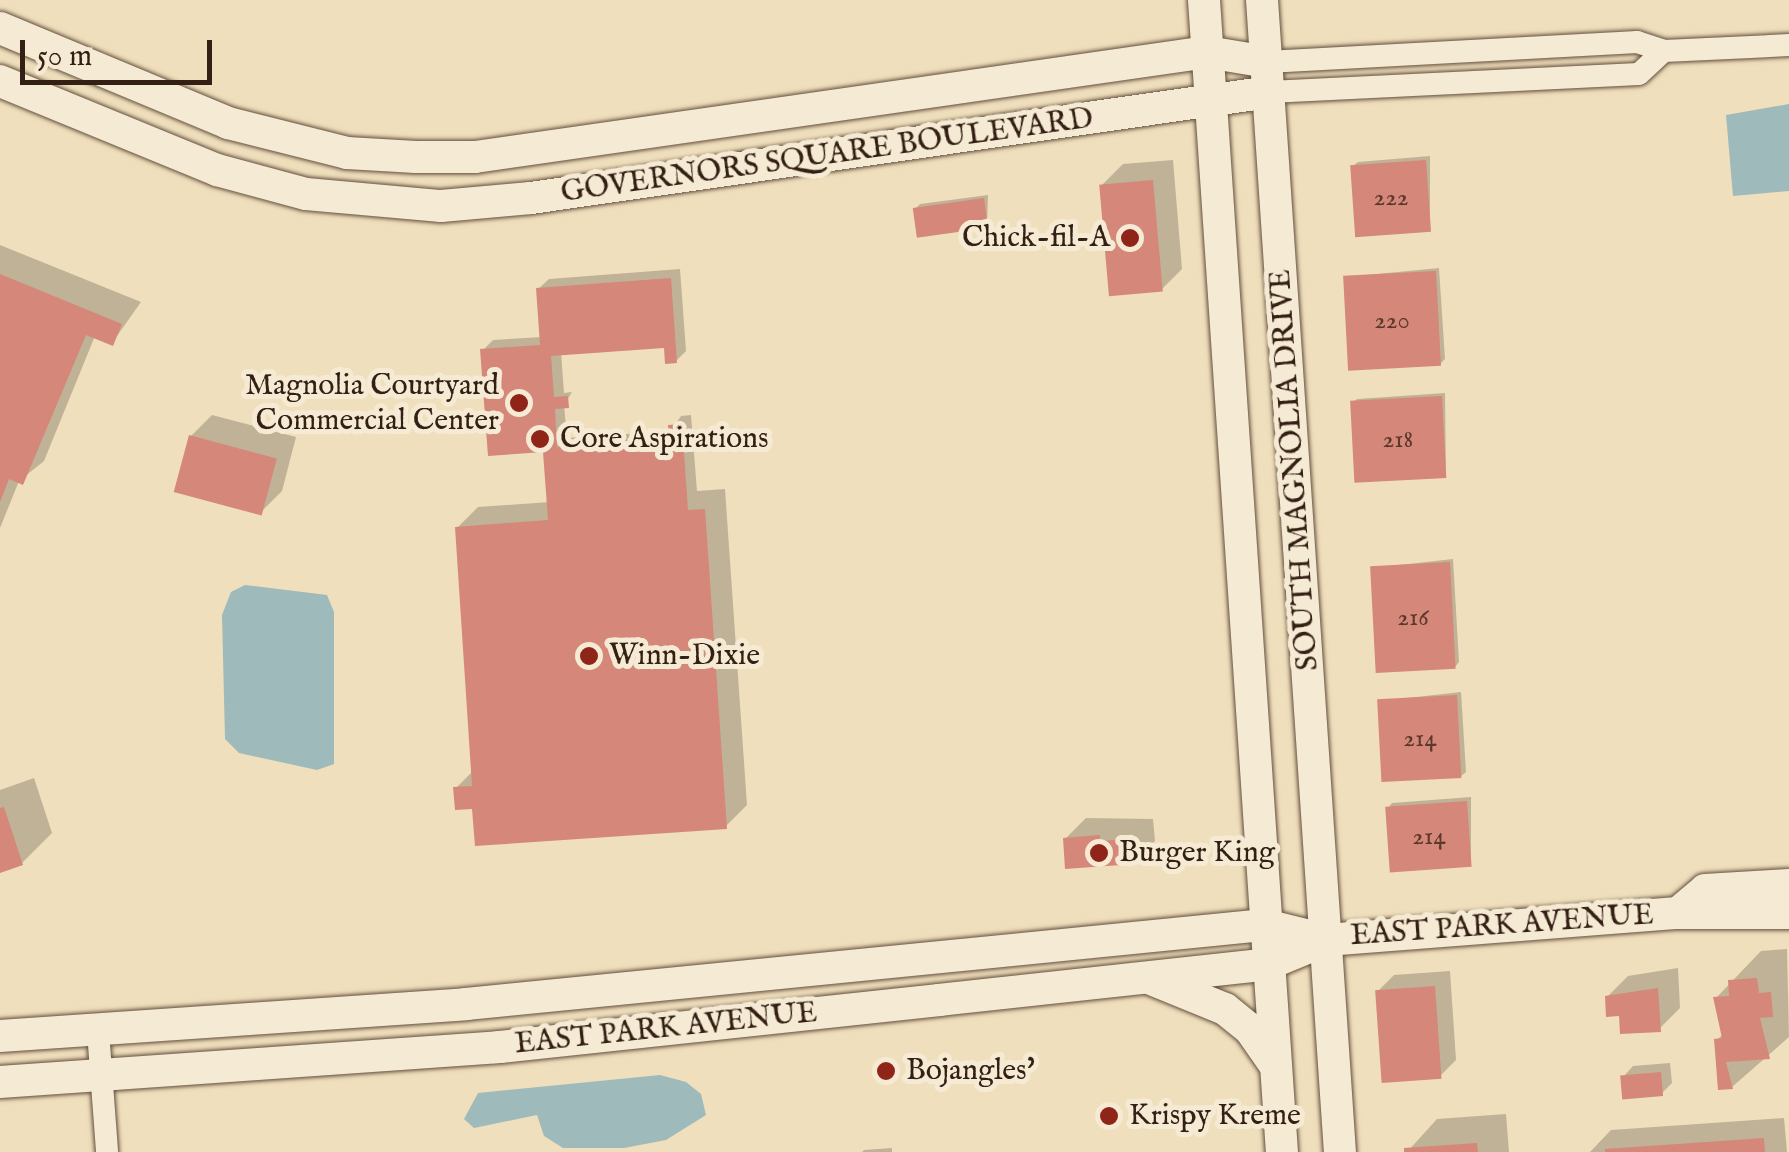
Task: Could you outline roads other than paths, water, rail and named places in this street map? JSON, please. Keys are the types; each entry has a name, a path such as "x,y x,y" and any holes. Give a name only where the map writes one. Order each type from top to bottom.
{"main road":[{"name":"SOUTH MAGNOLIA DRIVE","path":"1204,0 1282,1152"},
{"name":"SOUTH MAGNOLIA DRIVE","path":"1262,0 1340,1152"},
{"name":"GOVERNORS SQUARE BOULEVARD","path":"0,28 228,123 347,153 475,158 1207,52 1268,77"},
{"name":"GOVERNORS SQUARE BOULEVARD","path":"0,81 217,170 306,194 441,206 702,174 1212,102 1268,77"},
{"path":"698,124 702,174"},
{"path":"306,194 316,145"},
{"name":"EAST PARK AVENUE","path":"1678,913 1706,890 1789,885"},
{"name":"EAST PARK AVENUE","path":"0,1082 500,1046 1147,977 1268,964 1326,940 1678,913 1789,913"},
{"name":"EAST PARK AVENUE","path":"0,1036 466,1004 1265,925 1326,940"},
{"path":"1147,977 1225,1009 1250,1029 1276,1066"}],"street":[{"name":"GOVERNORS SQUARE BOULEVARD","path":"1268,77 1639,74 1664,51 1789,45"},
{"path":"98,1031 107,1152"}],"water":[{"path":"1789,104 1789,191 1733,196 1726,115"},
{"path":"245,585 327,595 334,612 334,764 317,770 239,753 225,739 222,615 231,592"},
{"path":"660,1075 686,1082 701,1094 706,1115 666,1140 624,1148 563,1148 544,1136 537,1115 474,1128 464,1119 478,1093"}],"place":[{"name":"Chick-fil-A","path":"1130,238"},
{"name":"Magnolia Courtyard Commercial Center","path":"519,403"},
{"name":"Core Aspirations","path":"540,439"},
{"name":"Winn-Dixie","path":"589,656"},
{"name":"Burger King","path":"1099,853"},
{"name":"Bojangles'","path":"886,1071"},
{"name":"Krispy Kreme","path":"1109,1116"}]}
